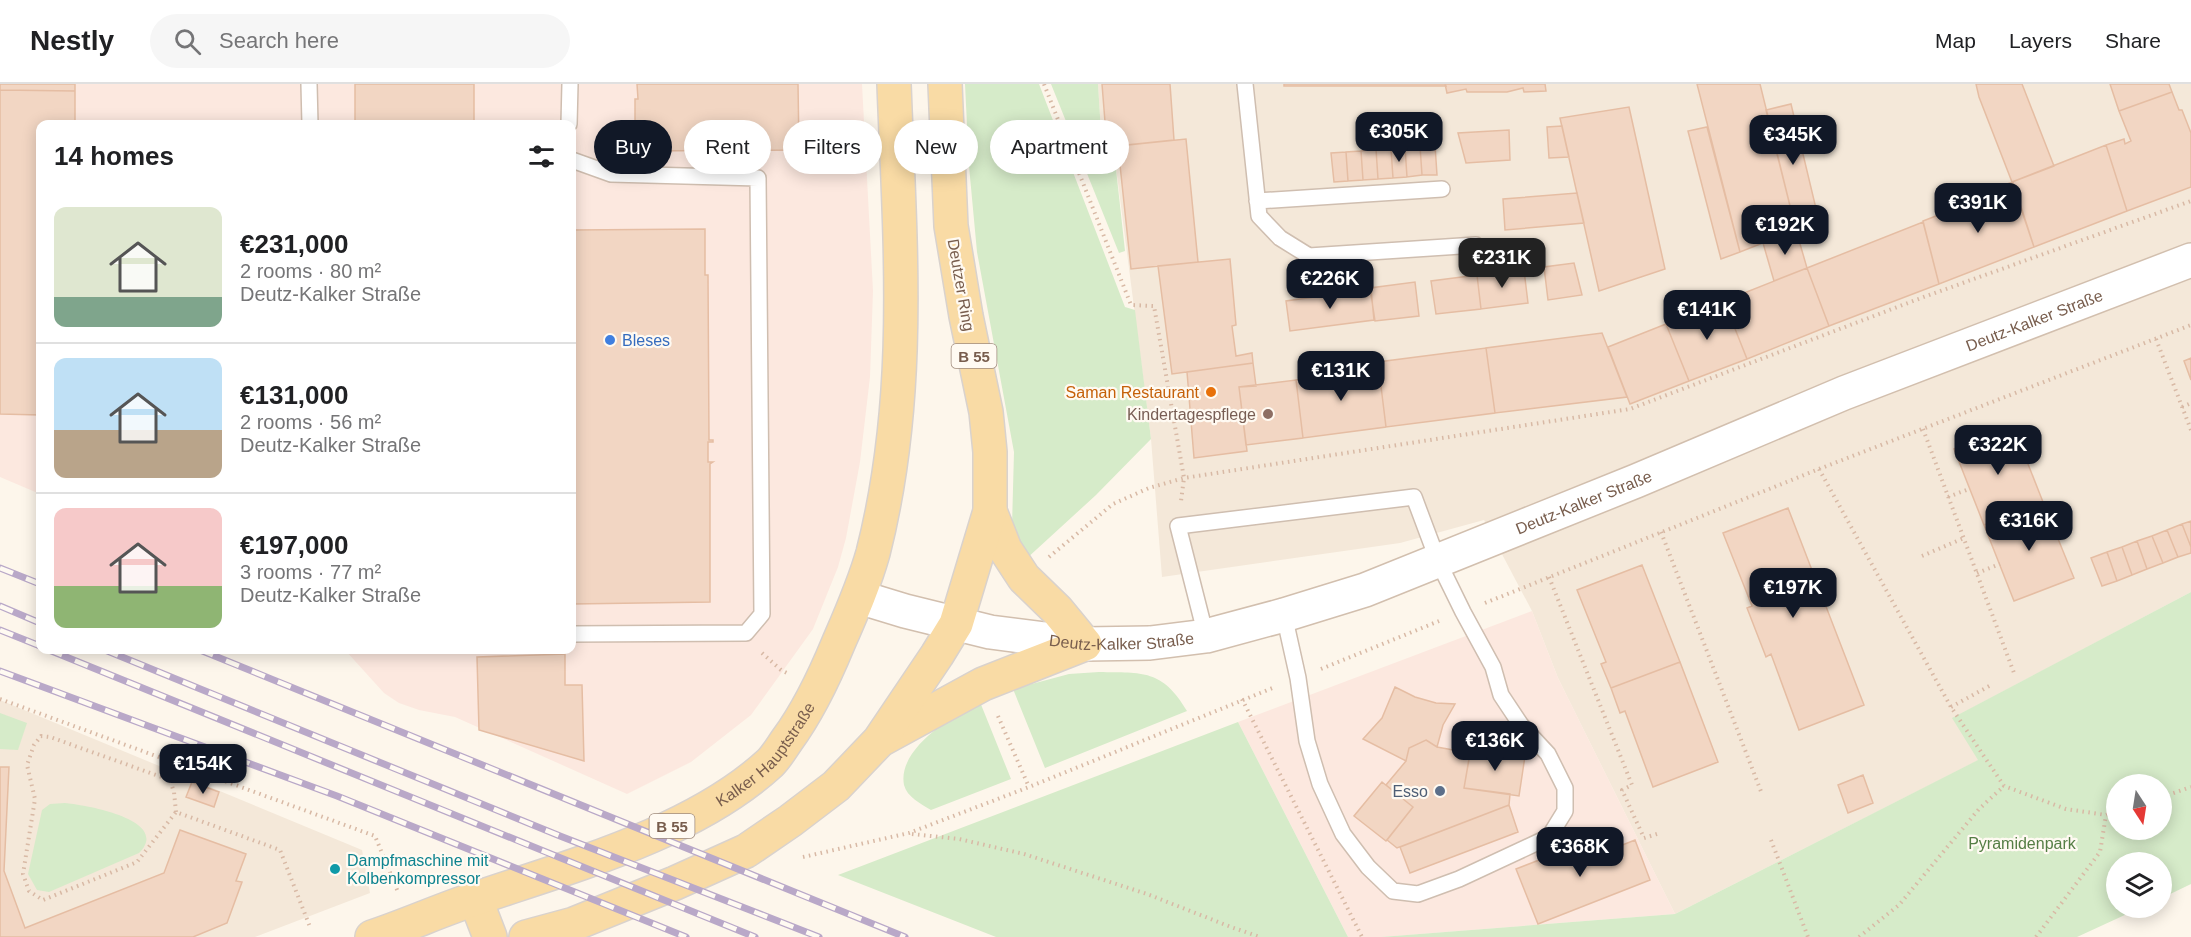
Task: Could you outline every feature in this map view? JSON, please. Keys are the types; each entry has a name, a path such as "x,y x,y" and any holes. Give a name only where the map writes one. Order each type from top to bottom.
{"main road":[{"name":"B 55","path":"859,597 873,552 895,434 900,368 902,285 894,84"},
{"name":"Deutzer Ring","path":"945,84 951,226 966,316 986,412 990,452 990,511 956,624"},
{"name":"Deutz-Kalker Straße","path":"859,597 990,632 1085,644 1150,643 1206,636 1365,590 1636,481 1844,393 2191,260"},
{"path":"879,741 983,684 1085,644 1057,610 1024,578 1005,549 990,511"},
{"name":"Kalker Hauptstraße","path":"372,937 475,898 590,860 681,822 730,793 771,761 801,722 822,685 859,597"},
{"name":"B 55","path":"526,937 574,924 675,883 746,851 790,821 836,786 879,741 956,624"},
{"path":"475,898 490,937"}],"lane":[{"path":"309,84 310,120"},
{"path":"569,120 570,84"},
{"path":"1245,84 1259,216 1280,238 1309,256 1476,245"},
{"path":"576,161 611,174 758,178 762,614 746,633 576,634"},
{"path":"1257,201 1442,189"},
{"path":"1206,636 1178,526 1414,497 1438,561 1493,667 1501,695 1521,725 1548,754 1564,788 1565,811 1549,837 1459,879 1418,894 1393,891 1368,867 1343,834 1320,784 1307,741 1298,678 1284,615"}],"path":[{"path":"1044,84 1131,305 1154,306 1184,478 1178,526"},
{"path":"1113,504 1149,488 1184,478 1630,409 1921,298 2191,201"},
{"path":"1260,937 1147,894 1024,854 959,838 909,833 1029,787 1242,699 1819,469 2191,326"},
{"path":"2156,339 2191,430"},
{"path":"2182,407 2191,403"},
{"path":"1923,429 2014,673"},
{"path":"1819,469 1951,707 2004,786 2066,809 2106,814 2100,852 2036,937"},
{"path":"1948,497 1969,489"},
{"path":"1661,532 1762,794"},
{"path":"1922,556 1964,538"},
{"path":"1977,573 2000,564"},
{"path":"1549,577 1632,785 1622,790 1644,838 1657,834"},
{"path":"746,633 749,641 781,670 792,675 789,682"},
{"path":"983,684 1029,787"},
{"path":"1951,707 1993,684"},
{"path":"0,699 375,836 400,897"},
{"path":"1242,699 1362,937"},
{"path":"41,736 50,737 170,780 176,812 137,861 43,900 29,891 23,874 35,798 27,765 34,745 41,736"},
{"path":"1859,937 1899,905 1979,809 2004,786"},
{"path":"2172,794 2191,788"},
{"path":"176,812 280,850 310,927"},
{"path":"1771,840 1808,937"}],"shaded area":[{"path":"0,84 862,84 864,120 783,120 783,174 867,174 873,291 870,377 860,462 846,538 838,567 813,629 751,715 691,762 627,794 455,717 419,710 399,703 384,693 349,654 576,654 576,120 36,120 36,492 0,477"},
{"path":"1098,84 2191,84 2191,592 1953,718 1979,760 1675,914 1558,678 1532,611 1484,520 1400,543 1162,577 1151,439 1117,174 1129,174 1129,120 1100,120"},
{"path":"1532,611 1558,678 1675,914 1381,937 1348,937 1238,722"},
{"path":"0,700 362,850 370,893 255,937 0,937"}],"green space":[{"path":"965,84 1039,84 1053,120 990,120 990,174 1074,174 1125,307 1135,310 1151,439 1096,495 1025,560 1012,526 1014,452 977,252 970,174 978,174 978,120 967,120"},
{"path":"1051,84 1098,84 1100,120 1065,120"},
{"path":"1087,174 1117,174 1125,251 1119,253"},
{"name":"Pyramidenpark","path":"2191,592 2191,884 2172,893 2172,852 2106,852 2106,918 2118,918 2077,937 1381,937 1675,914 1978,760 1952,718"},
{"path":"1099,672 1140,674 1160,680 1178,697 1187,711 1045,768 1013,689 1069,674"},
{"path":"980,702 1011,779 931,810 915,800 904,785 904,772 909,759 918,746 942,724"},
{"path":"0,713 27,723 18,750 0,749"},
{"path":"1238,722 1348,937 996,937 838,875"},
{"path":"65,803 122,816 136,823 144,832 146,841 139,853 49,892 37,890 28,874 42,810 50,804"}],"building":[{"path":"0,84 75,84 75,91 0,90"},
{"path":"355,84 474,84 474,120 355,120"},
{"path":"637,84 798,84 799,120 783,120 783,150 771,150 771,120 684,120 684,151 672,151 672,120 635,120 635,99 638,99"},
{"path":"1102,84 1170,84 1174,140 1129,145 1129,120 1105,120"},
{"path":"1284,84 1445,84 1446,86 1284,86"},
{"path":"1445,84 1545,84 1546,91 1524,92 1523,88 1507,92 1467,92 1466,89 1447,93"},
{"path":"1697,84 1760,84 1796,230 1740,252"},
{"path":"1976,84 2022,84 2054,166 2012,182"},
{"path":"2110,84 2169,84 2172,92 2119,111"},
{"path":"0,90 75,91 75,120 36,120 36,415 0,414"},
{"path":"2172,92 2191,133 2191,187 2127,211 2106,145 2124,139 2125,144 2131,141 2119,111"},
{"path":"1791,104 1819,221 1796,230 1766,110"},
{"path":"1629,107 1665,269 1599,291 1560,118"},
{"path":"1562,126 1569,157 1549,158 1547,127"},
{"path":"1707,127 1740,252 1721,259 1688,131"},
{"path":"1509,130 1510,160 1466,163 1458,133"},
{"path":"1186,139 1198,262 1131,269 1121,174 1129,174 1129,145"},
{"path":"1435,145 1437,175 1422,175 1420,146"},
{"path":"2106,145 2127,211 2034,247 2012,182"},
{"path":"1420,146 1422,175 1407,177 1405,147"},
{"path":"1405,147 1407,177 1393,178 1391,149"},
{"path":"1376,149 1391,149 1393,178 1378,179"},
{"path":"1376,149 1378,179 1363,180 1361,151"},
{"path":"1361,151 1363,180 1348,181 1346,152"},
{"path":"1346,152 1348,181 1334,182 1331,153"},
{"path":"2013,182 2034,247 1939,284 1923,221 2003,190 2001,186"},
{"path":"1577,193 1584,223 1505,230 1503,199"},
{"path":"1923,222 1939,284 1829,326 1807,268"},
{"path":"705,229 705,275 708,275 709,440 713,440 713,442 708,442 708,462 713,462 710,464 710,602 576,604 576,230"},
{"path":"1796,230 1807,268 1774,281 1763,243"},
{"path":"1230,259 1236,325 1232,326 1236,356 1252,353 1253,363 1172,374 1158,266"},
{"path":"1574,263 1582,295 1548,300 1544,267"},
{"path":"1807,268 1829,326 1747,359 1724,301"},
{"path":"1524,270 1528,303 1481,309 1477,275"},
{"path":"1477,275 1481,309 1436,314 1431,281"},
{"path":"1415,282 1419,316 1375,321 1370,288"},
{"path":"1371,289 1374,320 1290,331 1286,301"},
{"path":"1724,301 1747,359 1689,381 1666,324"},
{"path":"1666,324 1689,381 1630,404 1608,347"},
{"path":"1602,333 1627,397 1495,413 1486,348"},
{"path":"1486,348 1495,413 1386,427 1378,362"},
{"path":"2191,358 2191,380 2184,361"},
{"path":"1378,362 1386,427 1303,438 1296,380 1318,377 1317,370 1337,367 1338,375 1361,372 1360,364"},
{"path":"1253,363 1256,386 1239,387 1247,451 1194,458 1187,372"},
{"path":"1296,380 1303,438 1246,445 1239,387"},
{"path":"2013,426 2043,502 1984,525 1954,449"},
{"path":"2043,502 2074,578 2014,601 1984,525"},
{"path":"1788,508 1864,705 1799,730 1771,654 1766,657 1747,608 1752,606 1723,533"},
{"path":"2191,521 2191,547 2182,524"},
{"path":"2182,524 2191,553 2178,557 2167,530"},
{"path":"2167,530 2178,557 2163,563 2152,536"},
{"path":"2152,536 2163,563 2147,569 2137,541"},
{"path":"2137,541 2147,569 2132,575 2122,547"},
{"path":"2122,547 2132,575 2117,581 2107,552"},
{"path":"2107,552 2117,581 2102,586 2091,558"},
{"path":"1642,565 1680,662 1611,688 1601,664 1606,662 1577,590"},
{"path":"565,654 565,685 582,685 584,761 479,730 477,657"},
{"path":"1680,662 1718,762 1653,787 1625,711 1620,713 1611,688"},
{"path":"1395,687 1415,697 1436,703 1455,704 1443,725 1437,747 1426,740 1409,748 1406,761 1363,739 1382,718"},
{"name":"Esso","path":"1426,740 1437,747 1470,753 1464,788 1510,794 1509,805 1397,848 1387,840 1413,807 1386,785 1406,761 1409,748"},
{"path":"1471,748 1525,756 1519,796 1464,788"},
{"path":"0,767 9,767 4,871 25,928 164,873 180,830 246,854 236,881 242,882 227,923 193,937 0,937"},
{"path":"1863,775 1873,803 1848,813 1838,785"},
{"path":"192,782 219,792 214,807 186,797"},
{"path":"1382,782 1413,807 1386,841 1354,816"},
{"path":"1509,805 1518,832 1410,873 1400,847"},
{"path":"1596,838 1602,853 1635,840 1650,880 1538,924 1516,869"}],"railway":[{"path":"0,568 36,582"},
{"path":"0,606 36,621"},
{"path":"0,630 36,644"},
{"path":"59,654 755,937"},
{"path":"115,654 560,836 819,937"},
{"path":"210,654 905,937"},
{"path":"0,671 337,796 686,937"}],"place":[{"name":"Bleses","path":"610,340"},
{"name":"Saman Restaurant","path":"1211,392"},
{"name":"Kindertagespflege","path":"1268,414"},
{"name":"Esso","path":"1440,791"},
{"name":"Dampfmaschine mit Kolbenkompressor","path":"335,869"}]}
